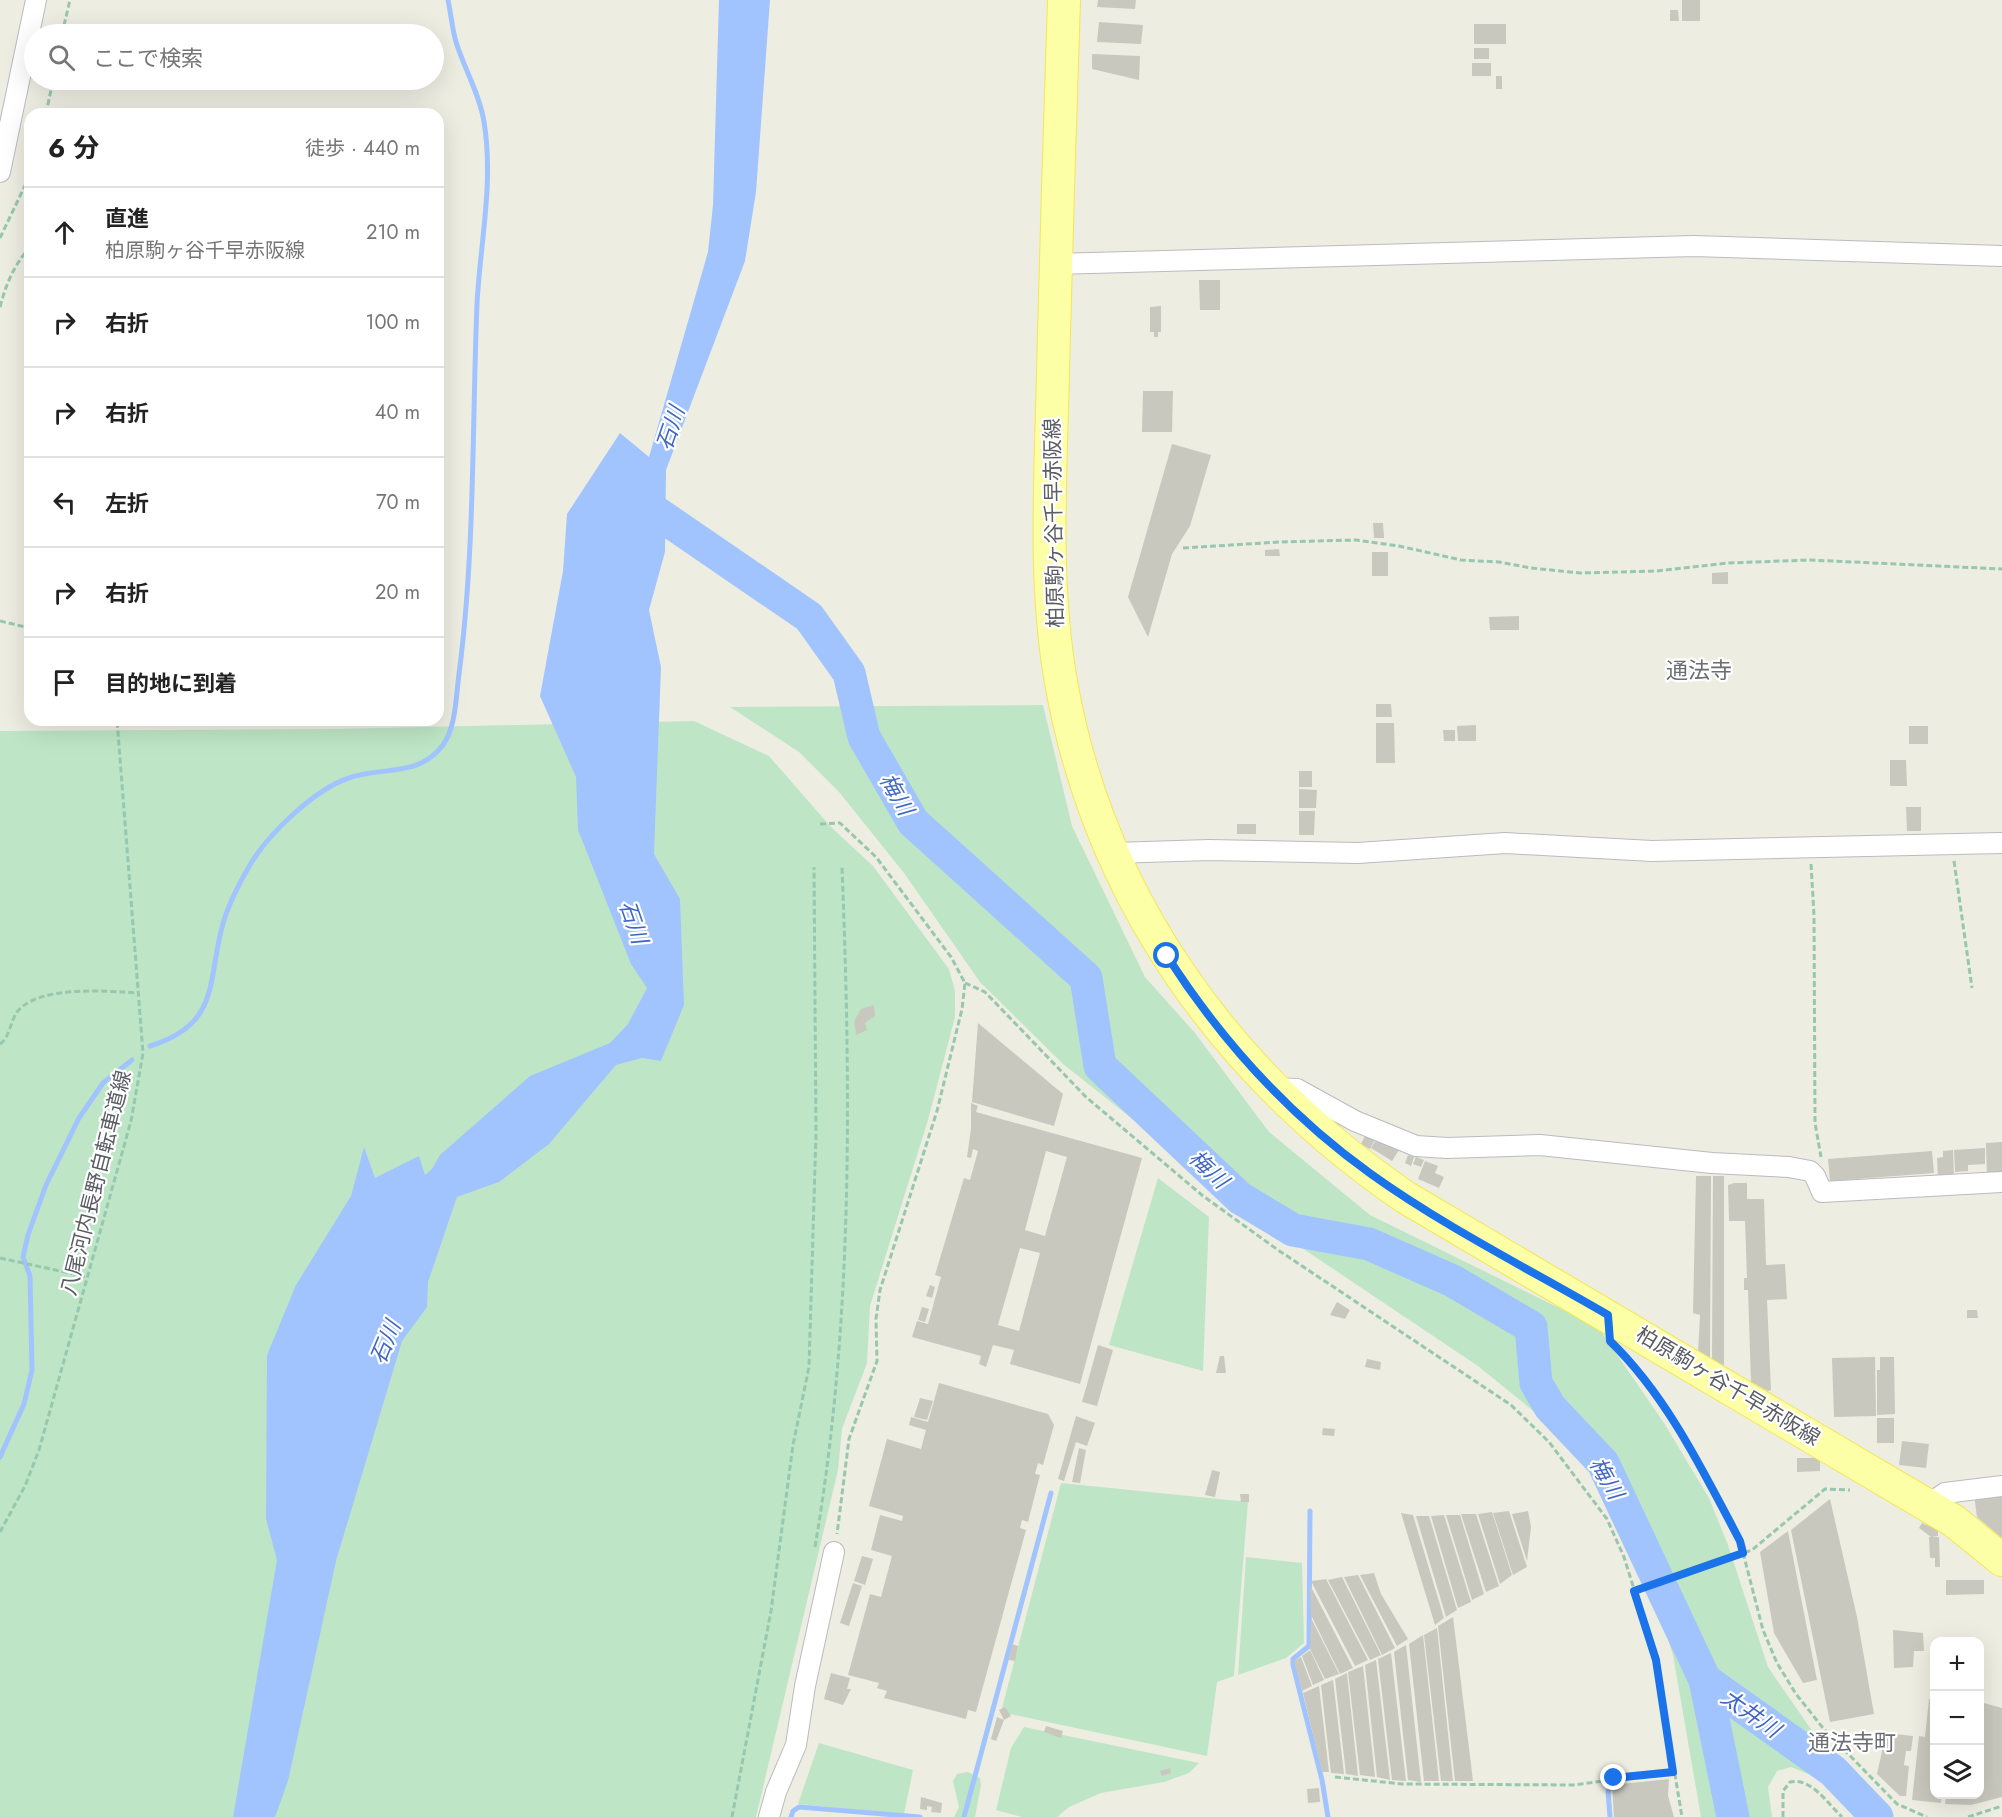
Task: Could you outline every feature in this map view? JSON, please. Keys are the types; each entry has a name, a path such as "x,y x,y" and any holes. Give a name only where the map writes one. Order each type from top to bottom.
{"main road":[{"name":"柏原駒ヶ谷千早赤阪線","path":"1064,0 1055,264 1050,584 1061,682 1077,752 1113,853 1146,921 1189,991 1222,1033 1273,1088 1335,1146 1404,1197 1927,1504 1954,1521 2002,1560"}],"street":[{"path":"31,24 36,0"},
{"path":"0,172 24,57"},
{"path":"1055,264 1694,246 2002,256"},
{"path":"1113,853 1209,850 1358,853 1505,843 1652,851 2002,843"},
{"path":"1273,1088 1298,1089 1355,1120 1416,1146 1447,1148 1540,1145 1703,1162 1789,1167 1810,1171 1822,1192 2002,1182"},
{"path":"1927,1504 1945,1493 2002,1486"},
{"path":"770,1817 776,1792 796,1745 805,1686 834,1552"}],"path":[{"path":"64,24 70,0"},
{"path":"47,108 51,90"},
{"path":"0,238 24,188"},
{"path":"0,307 5,287 18,260 24,254"},
{"path":"1183,548 1356,540 1399,546 1461,560 1499,562 1580,573 1657,571 1728,563 1810,560 2002,569"},
{"path":"0,621 24,627"},
{"name":"八尾河内長野自転車道線","path":"0,1532 25,1486 39,1450 140,1080 143,1053 117,726"},
{"path":"820,824 840,823 876,857 951,957 965,983 962,1009 937,1111 880,1290 876,1319 877,1361 849,1439 834,1552"},
{"path":"1953,844 1972,988"},
{"path":"1810,848 1814,915 1815,1123 1820,1144 1822,1176 1817,1180"},
{"path":"732,1817 771,1611 793,1445 809,1367 816,1133 814,867"},
{"path":"813,1558 825,1487 840,1329 846,1157 847,977 842,867"},
{"path":"965,983 985,992 1086,1097 1203,1196 1278,1250 1511,1405 1549,1442 1607,1519 1634,1591 1656,1660 1682,1817"},
{"path":"0,1044 17,1012 34,999 99,991 139,993"},
{"path":"0,1258 88,1277"},
{"path":"1623,1354 1665,1409 1703,1470 1740,1541 1763,1630 1796,1694 1823,1728 1897,1804 1927,1817"},
{"path":"1634,1591 1752,1550 1825,1490 1856,1490"},
{"path":"1335,1777 1402,1784 1573,1785 1673,1772"},
{"path":"1783,1817 1783,1791 1790,1782 1797,1780 1806,1783 1842,1817"},
{"path":"1968,1817 2002,1806"}],"green space":[{"path":"1043,705 1072,826 1145,977 1195,1033 1269,1132 1370,1215 1598,1327 1664,1423 1709,1498 1728,1545 1768,1667 1826,1751 1818,1778 1791,1767 1777,1771 1768,1787 1772,1817 1701,1817 1673,1655 1658,1608 1638,1555 1609,1495 1575,1445 1478,1366 1187,1171 1140,1125 1063,1064 980,982 904,873 839,792 799,752 730,707"},
{"path":"694,721 769,756 830,826 873,866 949,969 955,991 955,1017 928,1120 870,1306 867,1363 842,1429 838,1470 756,1817 0,1817 0,731 337,729"},
{"path":"1158,1178 1209,1217 1203,1371 1109,1345"},
{"path":"1061,1483 1248,1502 1234,1676 1217,1682 1207,1756 1001,1712"},
{"path":"1246,1557 1302,1563 1304,1643 1286,1658 1238,1675"},
{"path":"1024,1727 1199,1763 1189,1773 1164,1782 1101,1793 1069,1807 1057,1817 1022,1817 996,1810 1011,1748"},
{"path":"819,1743 913,1770 904,1814 798,1804"},
{"path":"968,1772 980,1778 981,1785 975,1817 954,1817 959,1807 953,1781 957,1774"}],"water":[{"name":"石川","path":"719,0 770,0 756,192 745,261 666,470 665,552 649,610 661,667 654,854 680,899 684,1005 661,1061 642,1058 616,1065 549,1144 499,1182 457,1197 428,1282 427,1307 402,1341 336,1561 288,1781 275,1817 233,1817 277,1560 266,1519 267,1355 296,1285 351,1196 364,1147 375,1178 419,1156 425,1175 432,1169 440,1155 530,1076 610,1043 628,1024 647,988 631,964 578,830 576,777 540,696 563,571 567,514 620,433 649,457 708,252 713,205"}],"building":[{"path":"1098,0 1136,0 1135,9 1097,7"},
{"path":"1682,0 1700,0 1700,21 1682,21"},
{"path":"1670,10 1678,10 1679,21 1670,21"},
{"path":"1099,22 1143,25 1141,44 1097,42"},
{"path":"1474,24 1506,24 1506,44 1474,44"},
{"path":"1474,48 1489,48 1489,59 1474,59"},
{"path":"1092,54 1140,56 1139,80 1092,69"},
{"path":"1472,63 1491,63 1491,76 1472,76"},
{"path":"1496,76 1502,76 1502,89 1496,89"},
{"path":"1199,280 1220,280 1220,310 1200,310"},
{"path":"1161,306 1161,332 1158,332 1158,337 1154,337 1154,332 1150,332 1150,307"},
{"path":"1143,391 1173,391 1172,432 1142,432"},
{"path":"1172,444 1211,455 1190,526 1172,554 1148,637 1128,597"},
{"path":"1373,523 1383,523 1384,538 1374,538"},
{"path":"1279,549 1280,556 1265,556 1265,550"},
{"path":"1372,552 1388,552 1388,576 1372,576"},
{"path":"1728,572 1728,584 1712,584 1712,573"},
{"path":"1519,616 1519,630 1490,630 1489,617"},
{"path":"1376,704 1391,704 1392,717 1376,717"},
{"path":"1376,723 1394,723 1395,763 1376,763"},
{"path":"1476,725 1476,741 1458,741 1457,726"},
{"path":"1909,726 1928,726 1928,744 1909,744"},
{"path":"1443,730 1455,730 1455,741 1444,741"},
{"path":"1890,760 1906,760 1907,786 1890,786"},
{"path":"1299,771 1312,771 1312,787 1299,787"},
{"path":"1299,789 1317,790 1316,808 1299,808"},
{"path":"1906,807 1921,807 1921,831 1907,831"},
{"path":"1299,811 1315,811 1314,835 1299,835"},
{"path":"1237,824 1256,824 1256,834 1237,834"},
{"path":"874,1005 875,1016 865,1023 867,1030 856,1035 854,1021 861,1009"},
{"path":"978,1023 1063,1094 1054,1126 972,1102"},
{"path":"971,1103 978,1106 976,1112 1142,1158 1080,1384 1010,1364 1014,1350 993,1345 986,1367 979,1364 981,1356 912,1337 917,1321 928,1324 941,1277 935,1275 964,1178 970,1180 978,1151 973,1149 971,1158 967,1157 971,1129","holes":["1046,1151 1067,1157 1045,1236 1025,1230","1020,1248 1040,1253 1019,1331 998,1325"]},
{"path":"1366,1134 1375,1139 1370,1149 1361,1144"},
{"path":"1377,1138 1399,1150 1392,1161 1371,1148"},
{"path":"2002,1142 2002,1176 1987,1177 1986,1143"},
{"path":"1985,1148 1985,1164 1968,1165 1968,1171 1955,1172 1954,1150"},
{"path":"1953,1150 1954,1179 1938,1180 1937,1158 1943,1157 1943,1151"},
{"path":"1932,1151 1934,1173 1830,1181 1828,1159"},
{"path":"1408,1155 1414,1157 1411,1166 1405,1163"},
{"path":"1416,1157 1424,1160 1421,1167 1413,1164"},
{"path":"1425,1161 1438,1166 1435,1173 1444,1177 1439,1188 1418,1179"},
{"path":"1696,1176 1711,1176 1710,1358 1698,1353 1700,1315 1693,1313"},
{"path":"1713,1176 1724,1176 1724,1369 1712,1361"},
{"path":"1747,1183 1747,1199 1764,1199 1766,1265 1785,1264 1787,1299 1767,1300 1771,1390 1768,1391 1751,1382 1748,1290 1744,1290 1744,1278 1747,1278 1745,1221 1729,1221 1728,1185"},
{"path":"930,1285 935,1287 932,1298 926,1296"},
{"path":"1337,1302 1350,1310 1345,1319 1330,1315"},
{"path":"922,1307 929,1309 925,1322 918,1320"},
{"path":"1967,1310 1977,1310 1978,1318 1967,1318"},
{"path":"1098,1345 1113,1350 1097,1406 1082,1402"},
{"path":"1220,1356 1224,1356 1226,1373 1216,1373"},
{"path":"1875,1357 1876,1416 1834,1417 1832,1358"},
{"path":"1880,1357 1894,1357 1895,1414 1877,1415 1877,1370 1880,1370"},
{"path":"1367,1359 1381,1362 1380,1370 1365,1367"},
{"path":"939,1383 1048,1414 1054,1425 1043,1465 1038,1463 1035,1474 1040,1475 1028,1522 1022,1520 1020,1528 1026,1530 976,1712 968,1710 966,1719 884,1698 887,1691 877,1688 879,1683 848,1675 870,1594 881,1597 892,1556 871,1550 880,1515 902,1521 903,1516 869,1506 887,1439 921,1449 926,1430 909,1425 911,1417 928,1422"},
{"path":"920,1398 933,1401 927,1420 914,1417"},
{"path":"1076,1416 1095,1423 1087,1446 1076,1442 1064,1481 1058,1479"},
{"path":"1877,1418 1894,1418 1894,1443 1877,1443"},
{"path":"1323,1428 1335,1429 1334,1436 1322,1435"},
{"path":"1902,1441 1929,1444 1926,1468 1899,1465"},
{"path":"1079,1448 1086,1450 1080,1483 1072,1482"},
{"path":"1797,1458 1820,1458 1820,1471 1797,1472"},
{"path":"1212,1470 1220,1472 1215,1497 1205,1495"},
{"path":"2002,1491 2002,1538 1977,1517 1974,1495"},
{"path":"1240,1494 1249,1494 1249,1502 1241,1502"},
{"path":"1830,1499 1857,1617 1874,1714 1830,1722 1791,1530"},
{"path":"1509,1511 1527,1567 1513,1575 1493,1513"},
{"path":"1528,1511 1531,1527 1527,1561 1512,1514"},
{"path":"1492,1512 1512,1575 1500,1584 1478,1514"},
{"path":"1401,1513 1413,1515 1444,1618 1435,1625"},
{"path":"1461,1514 1476,1514 1499,1586 1486,1592"},
{"path":"1444,1515 1471,1602 1458,1608 1431,1516"},
{"path":"1446,1515 1460,1515 1484,1594 1472,1600"},
{"path":"1416,1516 1429,1516 1457,1610 1446,1617"},
{"path":"1922,1523 1938,1530 1938,1536 1931,1537 1919,1528"},
{"path":"1788,1531 1817,1680 1803,1683 1774,1633 1760,1552"},
{"path":"1929,1537 1939,1537 1940,1567 1935,1567 1935,1558 1930,1558"},
{"path":"862,1556 873,1559 865,1585 854,1581"},
{"path":"1374,1573 1381,1594 1408,1639 1397,1646 1360,1575"},
{"path":"1358,1575 1395,1648 1382,1655 1344,1577"},
{"path":"1342,1577 1381,1655 1370,1660 1328,1580"},
{"path":"1326,1579 1368,1660 1355,1666 1311,1581"},
{"path":"1946,1580 1984,1580 1984,1594 1946,1595"},
{"path":"853,1583 862,1586 849,1626 840,1623"},
{"path":"1310,1585 1353,1668 1340,1674 1311,1615"},
{"path":"1453,1617 1473,1781 1455,1781 1438,1626"},
{"path":"1311,1618 1339,1674 1325,1679 1310,1649"},
{"path":"1437,1628 1453,1781 1441,1781 1424,1635"},
{"path":"1893,1630 1923,1633 1924,1651 1914,1651 1913,1667 1894,1668"},
{"path":"1423,1635 1439,1781 1424,1781 1409,1644"},
{"path":"1012,1644 1018,1646 1015,1661 1009,1660"},
{"path":"1406,1645 1421,1782 1408,1780 1394,1652"},
{"path":"1310,1650 1324,1680 1313,1685 1302,1656"},
{"path":"1391,1653 1406,1781 1392,1780 1378,1659"},
{"path":"1301,1657 1312,1686 1302,1691 1294,1661"},
{"path":"1376,1660 1390,1780 1377,1777 1365,1665"},
{"path":"1363,1666 1375,1777 1360,1775 1348,1672"},
{"path":"831,1673 850,1678 847,1689 851,1689 843,1705 824,1699"},
{"path":"1347,1673 1358,1776 1346,1774 1335,1679"},
{"path":"1333,1680 1344,1774 1331,1773 1321,1685"},
{"path":"1319,1686 1329,1772 1322,1772 1303,1693"},
{"path":"1930,1699 1930,1799 1941,1799 1941,1803 1912,1800 1919,1736 1925,1737"},
{"path":"1984,1703 2002,1708 2002,1797 1971,1805 1945,1804 1946,1799 1984,1799"},
{"path":"1005,1707 1011,1716 1004,1720 999,1710"},
{"path":"997,1717 1004,1720 996,1741 991,1739"},
{"path":"1046,1726 1063,1731 1061,1738 1044,1732"},
{"path":"1886,1733 1913,1736 1911,1751 1906,1751 1904,1765 1909,1766 1906,1796 1900,1796 1877,1774"},
{"path":"1170,1768 1171,1773 1162,1776 1160,1771"},
{"path":"1669,1779 1668,1796 1674,1817 1614,1817 1612,1785"},
{"path":"1319,1788 1320,1802 1308,1803 1307,1789"},
{"path":"921,1797 942,1803 941,1813 931,1812 932,1807 927,1806 927,1810 920,1809"}],"waterway":[{"path":"150,1046 174,1036 191,1024 202,1010 209,994 220,936 231,902 250,865 280,827 307,802 349,778 361,774 411,767 422,762 443,745 451,729 468,582 477,304 488,168 482,112 456,42 448,0"},
{"name":"梅川","path":"644,504 809,617 849,673 864,737 913,822 1086,978 1100,1066 1240,1198 1293,1230 1369,1244 1453,1281 1531,1327 1536,1383 1550,1407 1603,1463 1705,1680 1733,1817"},
{"path":"0,1457 24,1404 32,1370 30,1276 23,1257 28,1235 46,1185 79,1118 103,1083 132,1060"},
{"path":"964,1817 1051,1493"},
{"path":"1310,1511 1309,1646 1293,1659 1293,1665 1322,1780 1328,1817"},
{"name":"太井川","path":"1705,1680 1833,1771 1877,1817"},
{"path":"1610,1817 1608,1791 1612,1785"},
{"path":"791,1817 793,1811 799,1807 920,1817"}],"district":[{"name":"通法寺","path":"1699,670"},
{"name":"通法寺町","path":"1852,1742"}],"route":[{"path":"1167,956 1189,991 1222,1033 1312,1127 1369,1173 1404,1197 1608,1315 1610,1341 1629,1360 1665,1409 1703,1470 1740,1541 1743,1553 1634,1591 1656,1660 1673,1772 1614,1778"}]}
